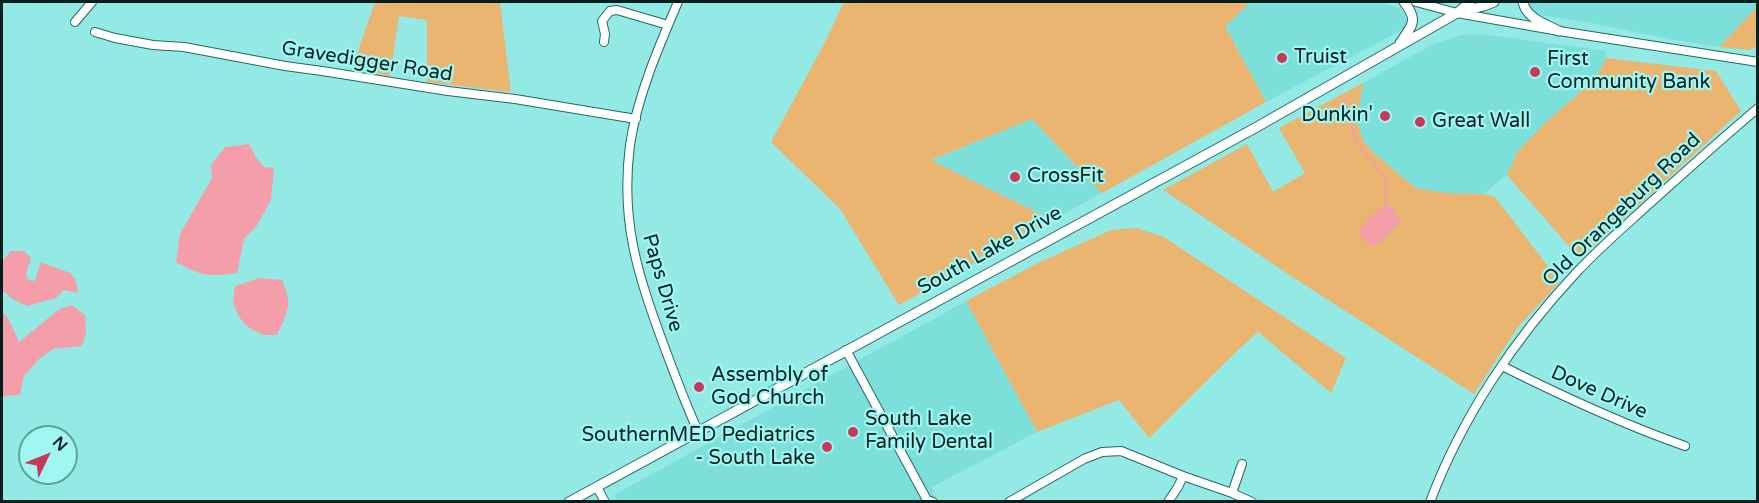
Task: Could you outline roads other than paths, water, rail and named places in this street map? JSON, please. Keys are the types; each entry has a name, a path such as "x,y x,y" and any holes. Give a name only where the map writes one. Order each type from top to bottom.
{"main road":[{"path":"1396,48 1413,22 1411,12 1404,2"},
{"name":"South Lake Drive","path":"569,501 1256,128 1458,13 1470,2"},
{"name":"South Lake Drive","path":"1458,13 1494,2"},
{"path":"1523,2 1528,14 1559,31"}],"street":[{"path":"75,22 92,2"},
{"name":"Paps Drive","path":"678,2 636,119 631,144 627,194 631,242 646,298 698,431"},
{"path":"1416,2 1458,13 1559,31 1758,62"},
{"path":"604,42 602,21 610,11 617,10 668,25"},
{"name":"Gravedigger Road","path":"95,32 153,45 184,47 285,66 636,119"},
{"path":"1740,59 1758,67"},
{"name":"Old Orangeburg Road","path":"1430,501 1466,426 1502,366 1539,315 1590,258 1758,108"},
{"path":"846,350 927,500 933,501"},
{"name":"Dove Drive","path":"1502,366 1583,405 1685,447"},
{"path":"1009,501 1084,459 1102,452 1121,451 1252,501"},
{"path":"1232,493 1242,464"},
{"path":"1168,501 1183,476"},
{"path":"597,487 605,501"}],"waterway":[{"path":"1344,99 1351,116 1353,135 1357,143 1383,174 1386,183 1385,205"}],"place":[{"name":"Truist","path":"1282,58"},
{"name":"First Community Bank","path":"1535,72"},
{"name":"Dunkin'","path":"1385,116"},
{"name":"Great Wall","path":"1420,122"},
{"name":"CrossFit","path":"1015,177"},
{"name":"Assembly of God Church","path":"699,387"},
{"name":"South Lake Family Dental","path":"853,432"},
{"name":"SouthernMED Pediatrics - South Lake","path":"827,447"}]}
